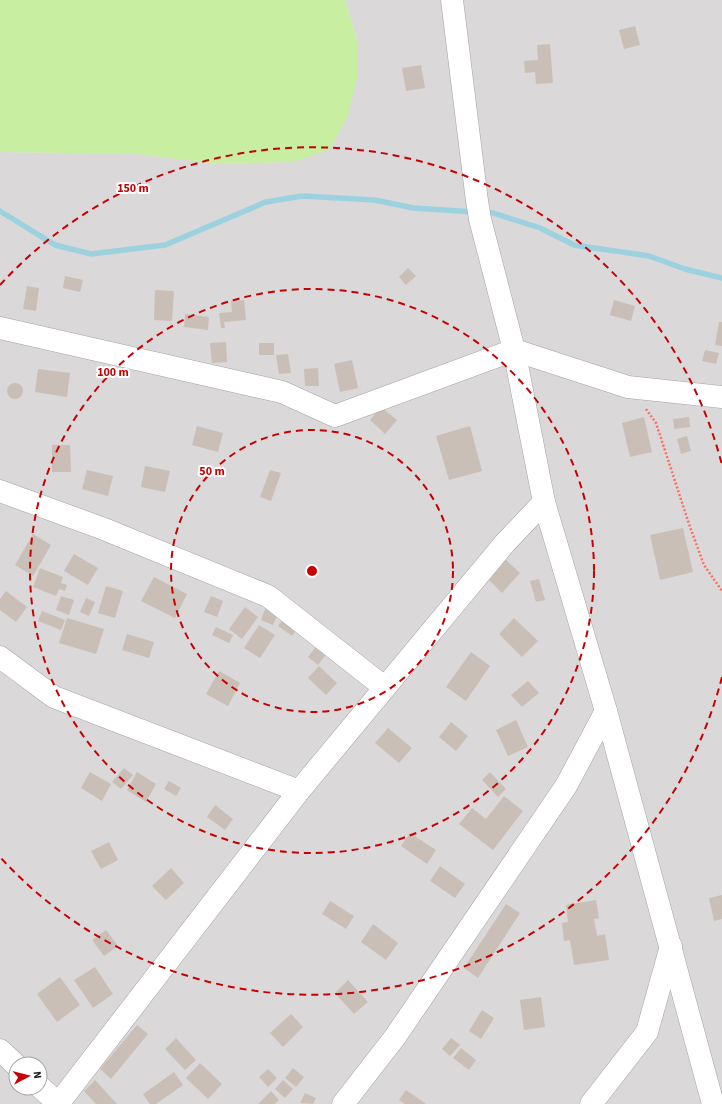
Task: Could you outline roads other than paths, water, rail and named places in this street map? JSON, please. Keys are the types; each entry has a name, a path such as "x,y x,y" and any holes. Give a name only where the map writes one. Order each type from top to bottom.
{"street":[{"path":"452,0 478,210 514,350 544,502 606,711 713,1104"},
{"path":"0,328 282,392 335,416 514,350 628,387 722,396"},
{"path":"0,491 104,529 268,596 384,687"},
{"path":"48,1094 59,1104 299,791 505,543 544,502"},
{"path":"0,657 54,697 299,791"},
{"path":"343,1104 395,1037 566,786 606,711"},
{"path":"591,1104 647,1032 671,946"},
{"path":"0,1050 8,1058"}],"waterway":[{"path":"0,211 55,245 91,254 165,245 266,202 302,196 375,200 413,208 475,212"},
{"path":"483,212 493,213 540,228 574,245 649,256 685,269 722,278"}]}
